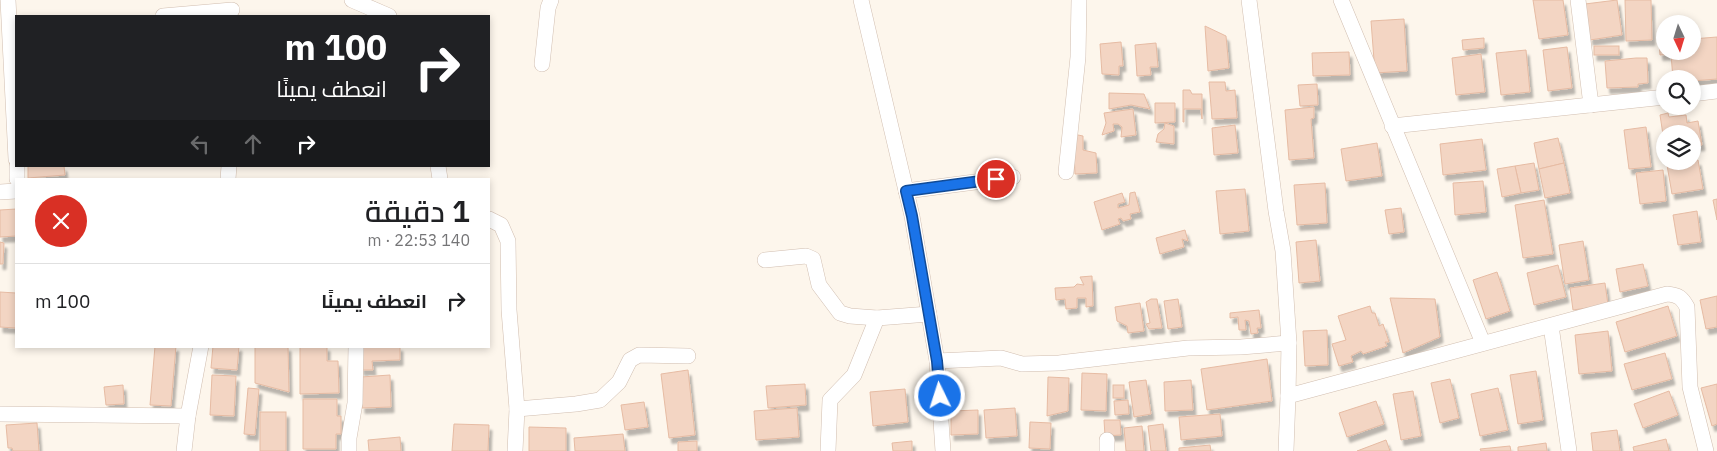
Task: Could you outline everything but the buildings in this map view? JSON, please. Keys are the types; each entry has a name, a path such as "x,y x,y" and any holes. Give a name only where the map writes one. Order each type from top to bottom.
{"street":[{"path":"8,0 15,140"},
{"path":"352,0 387,15"},
{"path":"542,64 548,8 551,0"},
{"path":"861,0 906,191 929,314 937,361 943,451"},
{"path":"1066,172 1078,57 1079,0"},
{"path":"1249,0 1276,211 1283,250 1289,343 1286,451"},
{"path":"1341,0 1483,343"},
{"path":"1578,0 1591,105"},
{"path":"173,15 232,9"},
{"path":"1701,93 1717,92"},
{"path":"1392,126 1656,98"},
{"path":"906,191 1013,177"},
{"path":"0,192 15,191"},
{"path":"490,220 500,225 508,241 509,310 517,409 515,451"},
{"path":"765,260 806,256 813,259 820,285 840,312 850,316 877,318 929,314"},
{"path":"1288,396 1668,294 1682,298 1687,307 1690,387 1706,451"},
{"path":"828,451 830,400 854,376 877,318"},
{"path":"1551,326 1569,451"},
{"path":"937,361 1001,358 1022,364 1059,363 1188,348 1241,347 1289,343"},
{"path":"184,451 188,416 202,348"},
{"path":"350,451 349,438 355,403 356,348"},
{"path":"517,409 600,400 619,382 630,360 639,355 688,356"},
{"path":"0,414 188,416"}],"route":[{"path":"940,396 937,361 906,191 996,179"}]}
